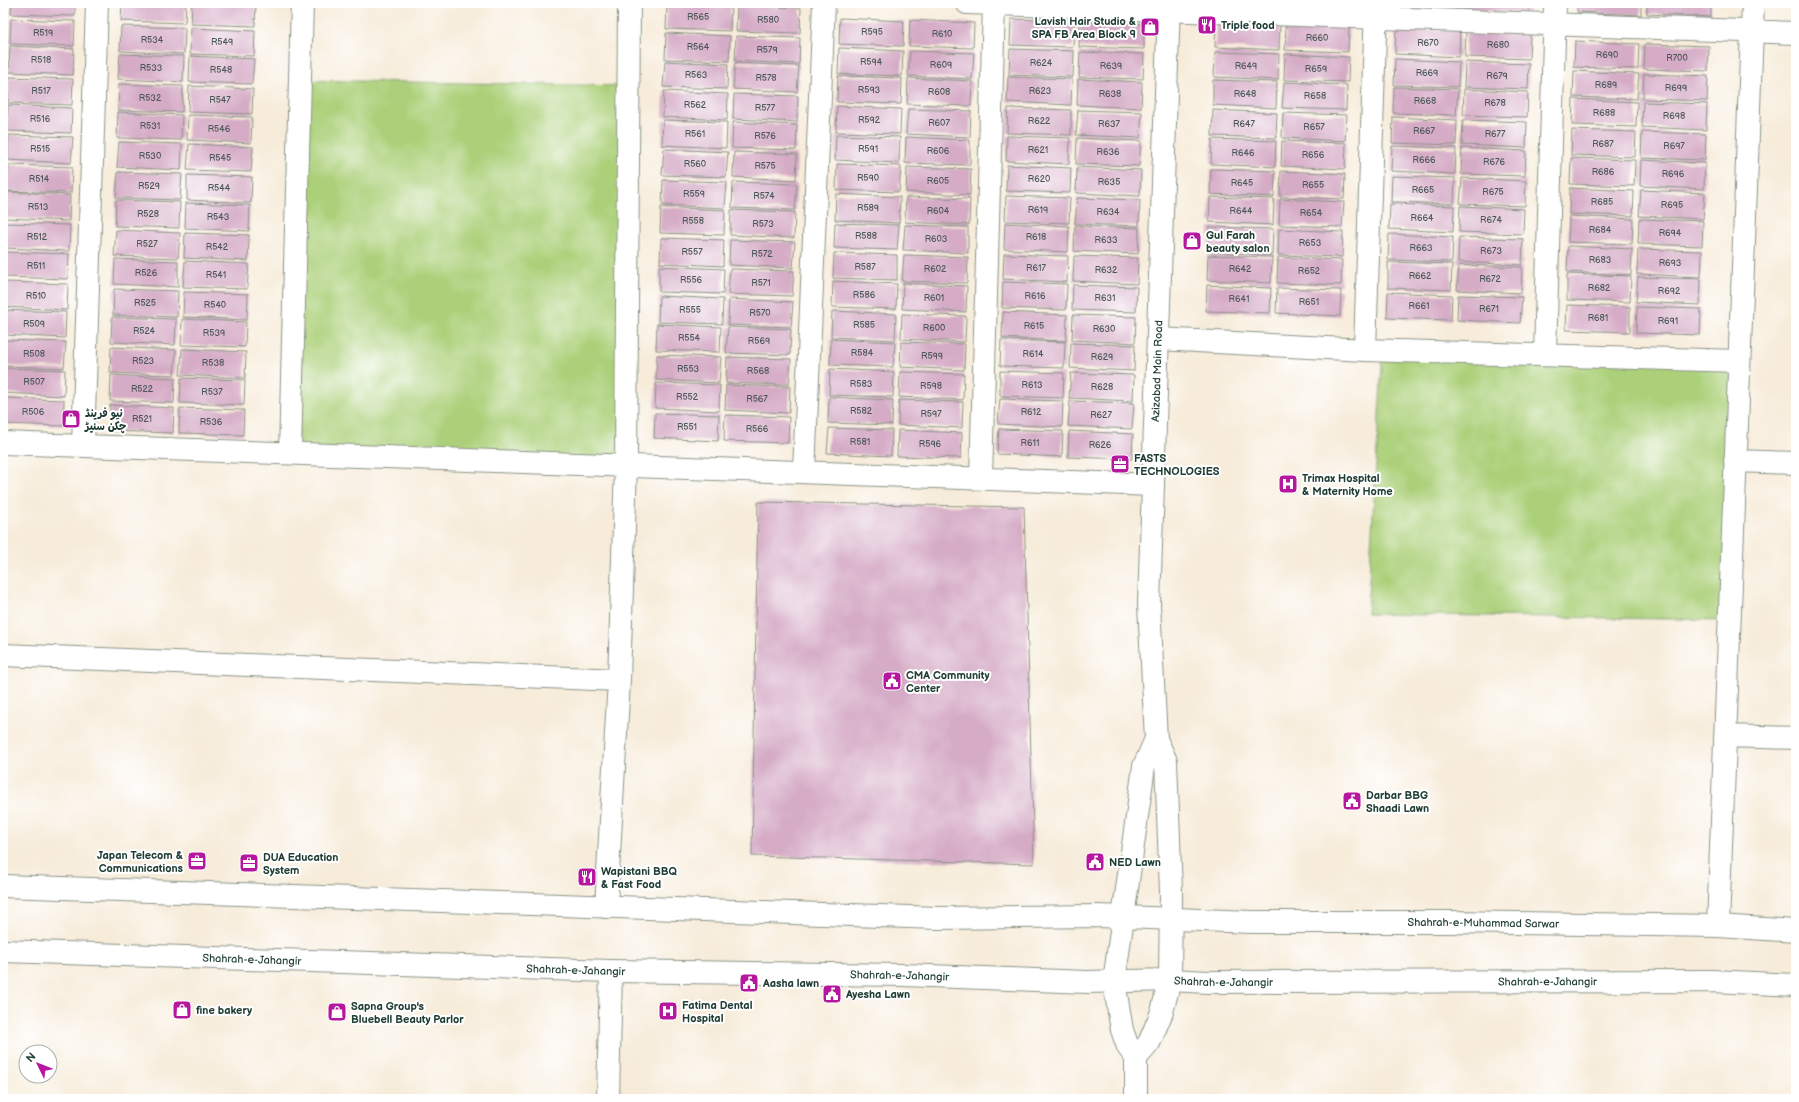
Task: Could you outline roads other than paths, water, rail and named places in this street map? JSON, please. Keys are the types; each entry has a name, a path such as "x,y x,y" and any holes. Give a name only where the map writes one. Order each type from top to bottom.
{"street":[{"path":"83,446 97,3"},
{"path":"290,453 302,3"},
{"path":"606,906 619,680 626,466 629,3"},
{"path":"804,472 824,3"},
{"path":"967,3 1376,11 1555,25 1796,33"},
{"path":"981,478 994,3"},
{"path":"1545,355 1555,3"},
{"path":"1718,926 1752,3"},
{"name":"Azizabad Main Road","path":"1156,739 1144,766 1114,982 1122,1030 1128,1047 1136,1058 1149,1043 1162,1012 1170,980 1171,920 1166,761 1156,739 1149,605 1169,7"},
{"path":"1365,350 1376,11"},
{"path":"1158,339 1365,350 1739,361"},
{"path":"3,443 1153,484"},
{"path":"1735,461 1796,463"},
{"path":"3,655 619,680"},
{"path":"1725,736 1796,738"},
{"path":"3,886 938,918 1059,916 1171,920"},
{"name":"Shahrah-e-Muhammad Sarwar","path":"1171,920 1718,926 1796,931"},
{"name":"Shahrah-e-Jahangir","path":"3,951 611,972 903,975 1087,982 1170,980 1209,982 1713,981 1796,985"},
{"path":"608,1099 611,972"},
{"path":"1136,1058 1136,1099"}],"place":[{"name":"Triple food","path":"1207,25"},
{"name":"Lavish Hair Studio & SPA FB Area Block 9","path":"1150,27"},
{"name":"Gul Farah beauty salon","path":"1192,241"},
{"name":"نیو فرینڈ چکن سنیڑ","path":"71,419"},
{"name":"FASTS TECHNOLOGIES","path":"1120,464"},
{"name":"Trimax Hospital & Maternity Home","path":"1288,484"},
{"name":"CMA Community Center","path":"892,681"},
{"name":"Darbar BBG Shaadi Lawn","path":"1352,801"},
{"name":"Japan Telecom & Communications","path":"197,861"},
{"name":"NED Lawn","path":"1095,862"},
{"name":"DUA Education System","path":"249,863"},
{"name":"Wapistani BBQ & Fast Food","path":"587,877"},
{"name":"Aasha lawn","path":"749,983"},
{"name":"Ayesha Lawn","path":"832,994"},
{"name":"fine bakery","path":"182,1010"},
{"name":"Fatima Dental Hospital","path":"668,1011"},
{"name":"Sapna Group's Bluebell Beauty Parlor","path":"337,1012"}]}
